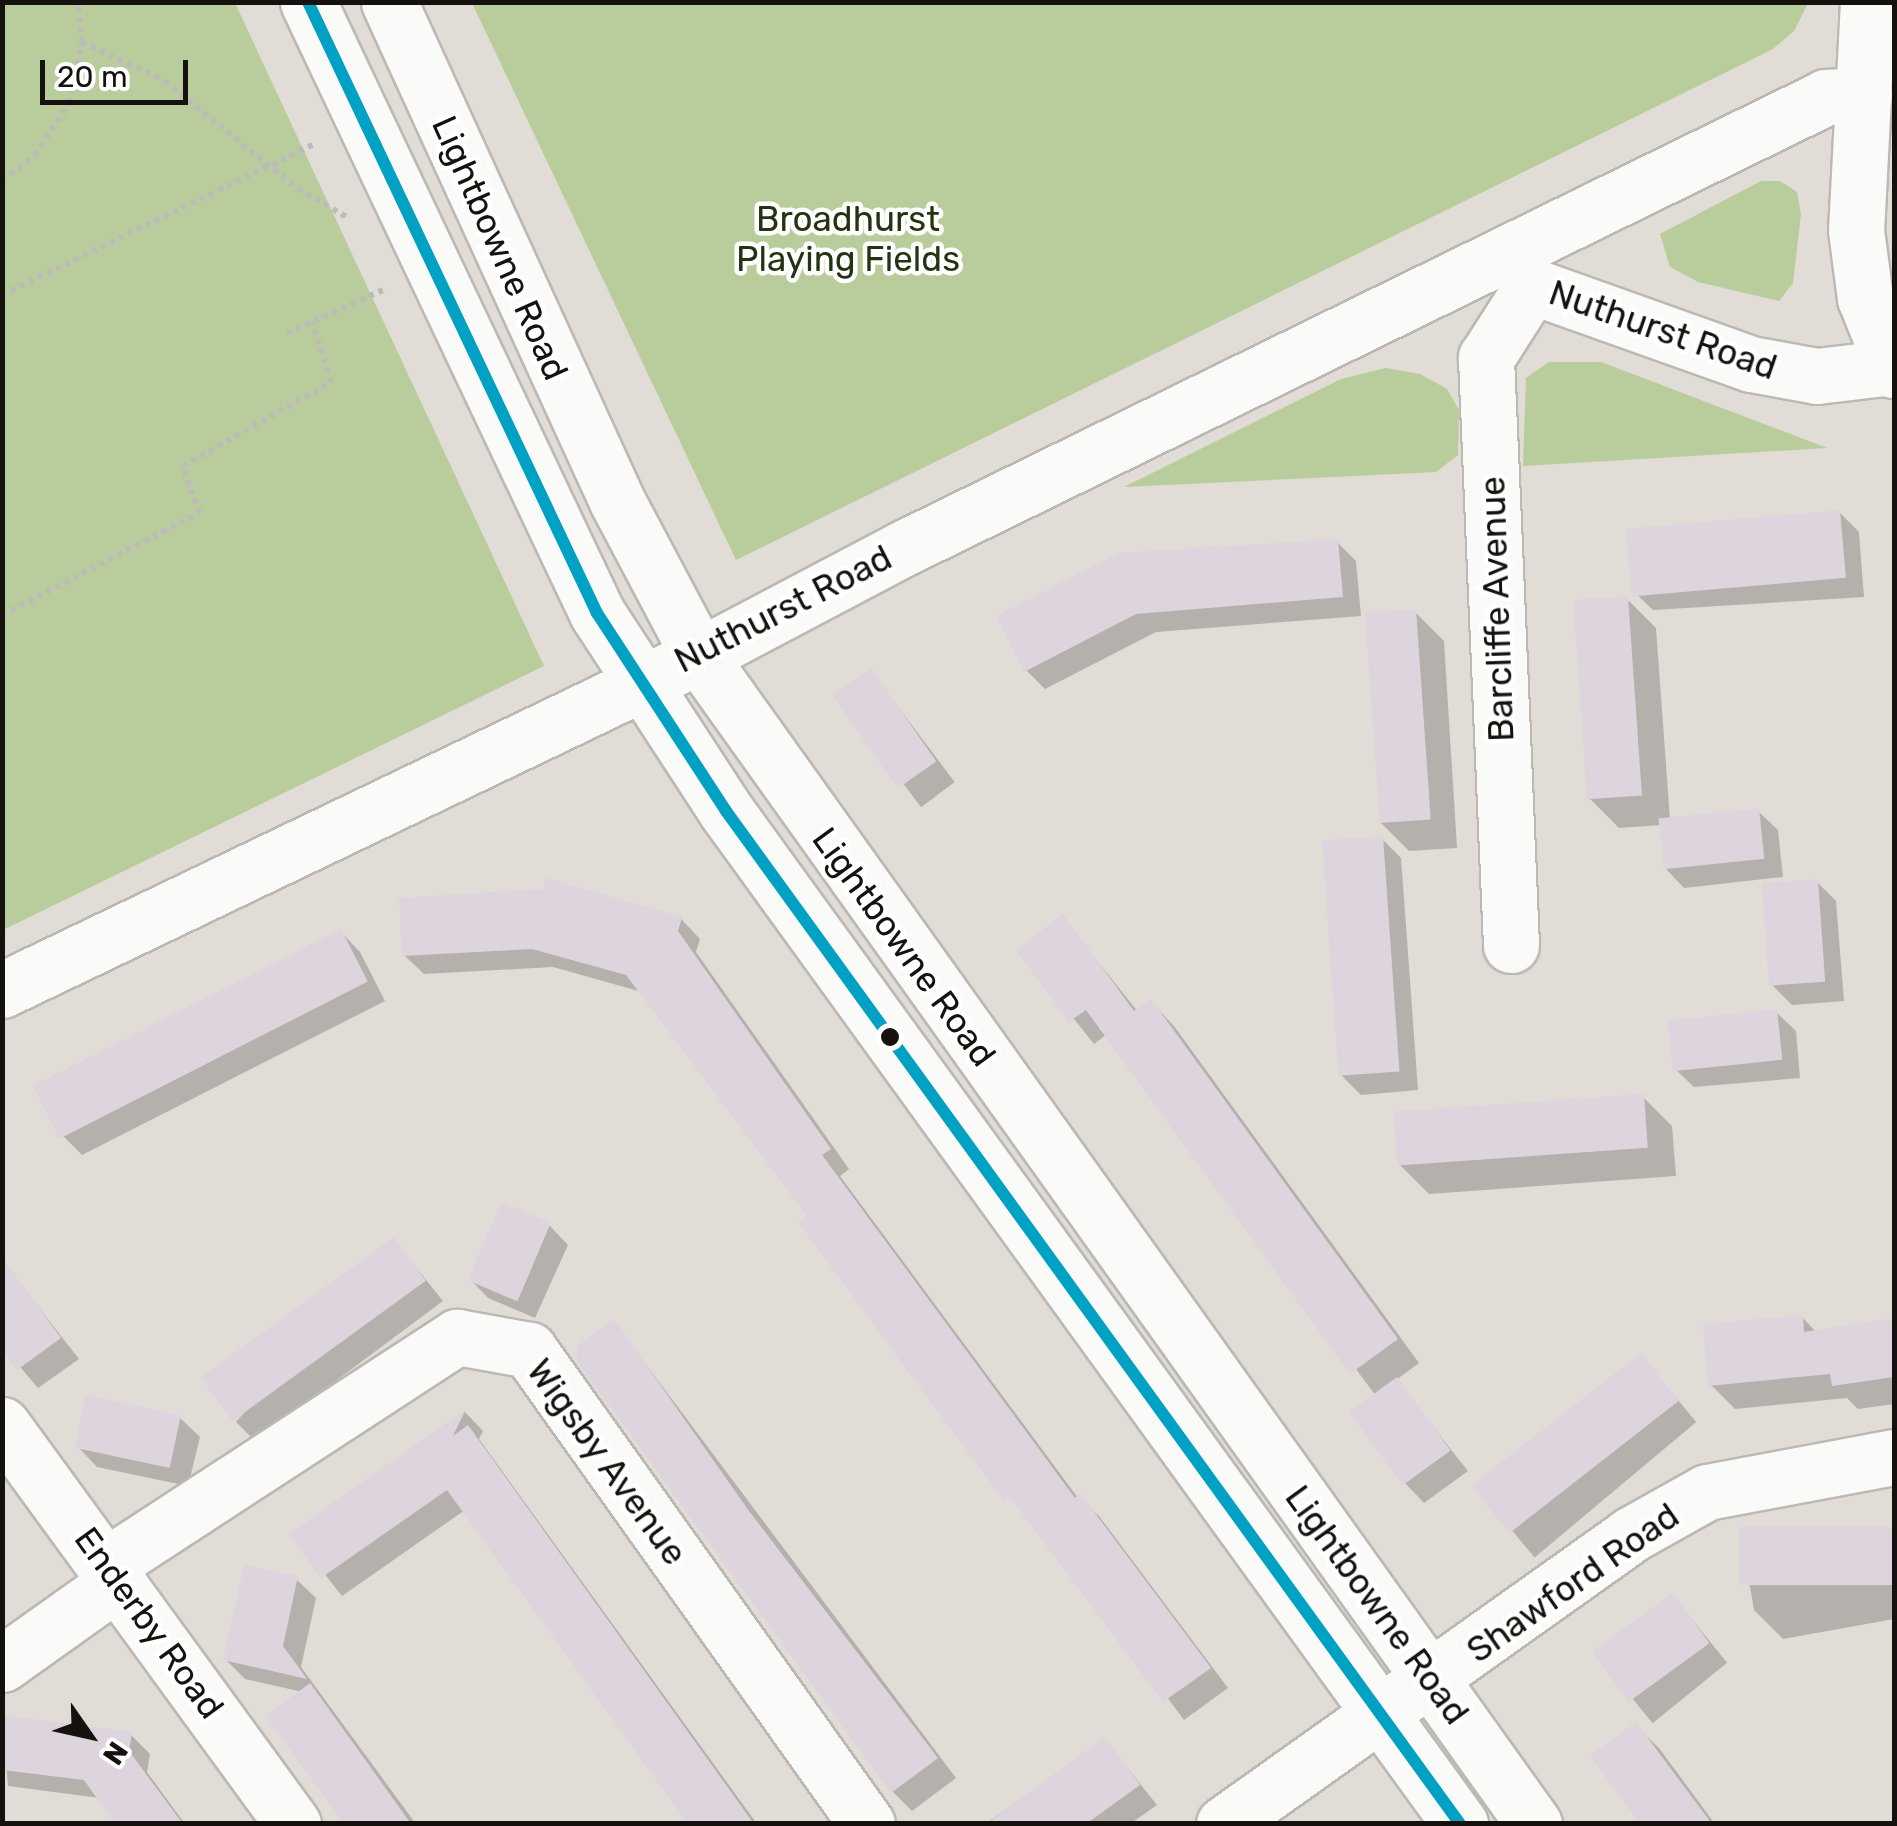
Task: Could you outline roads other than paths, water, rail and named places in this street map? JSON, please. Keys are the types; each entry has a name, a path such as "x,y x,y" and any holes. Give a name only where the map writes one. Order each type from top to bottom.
{"street":[{"name":"Lightbowne Road","path":"308,2 596,614 726,811 1377,1716 1460,1824"},
{"name":"Lightbowne Road","path":"389,2 617,501 699,656 1534,1824"},
{"path":"1868,2 1856,230 1865,298 1893,368"},
{"name":"Nuthurst Road","path":"2,990 640,680 699,656 906,546 1521,270 1826,97 1864,95"},
{"name":"Nuthurst Road","path":"1521,270 1712,353 1784,372 1846,376 1893,368"},
{"name":"Barcliffe Avenue","path":"1511,945 1486,358 1521,270"},
{"name":"Wigsby Avenue","path":"2,1664 113,1573 457,1337 529,1350 866,1824"},
{"name":"Enderby Road","path":"2,1425 293,1824"},
{"name":"Shawford Road","path":"1224,1824 1432,1682 1630,1536 1707,1492 1894,1457"}],"park label":[{"name":"Broadhurst Playing Fields","path":"848,239"}]}
